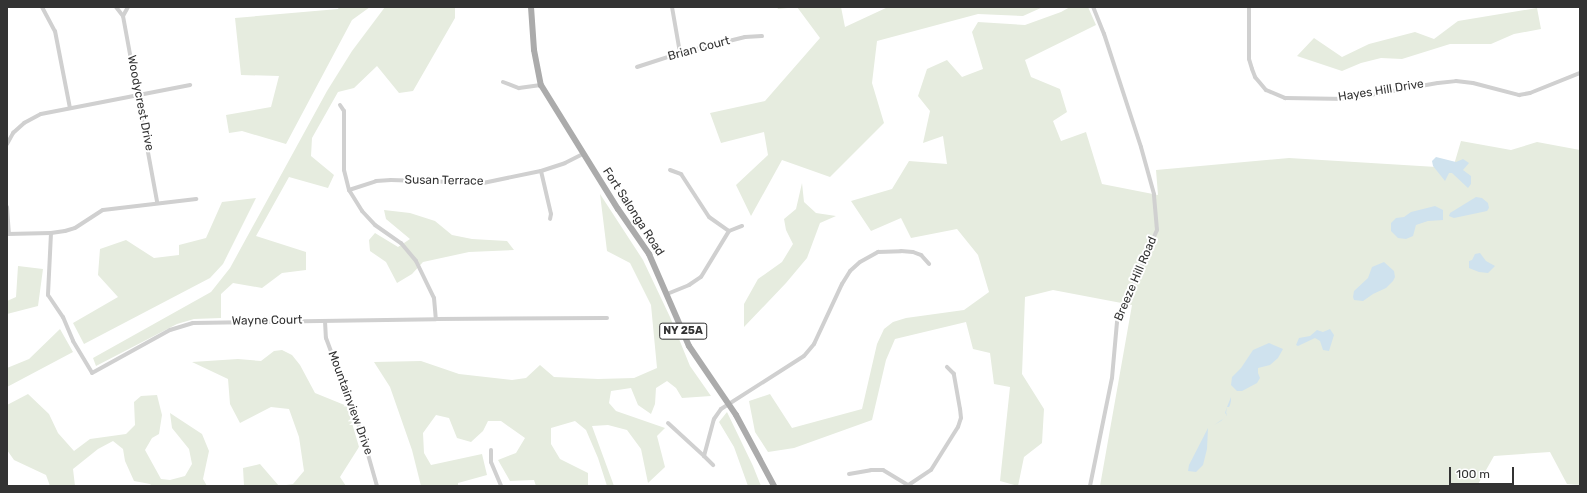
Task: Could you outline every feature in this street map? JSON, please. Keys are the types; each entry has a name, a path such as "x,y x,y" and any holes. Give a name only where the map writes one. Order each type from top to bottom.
{"main road":[{"name":"Fort Salonga Road","path":"531,7 534,50 541,85 618,209 649,254 689,346 728,403 774,486"}],"street":[{"path":"42,7 55,31 70,108"},
{"name":"Woodycrest Drive","path":"116,7 123,16 157,202"},
{"path":"123,16 128,7"},
{"path":"672,7 680,53"},
{"name":"Breeze Hill Road","path":"1090,486 1112,378 1117,322 1157,230 1154,194 1141,147 1104,34 1093,7"},
{"name":"Hayes Hill Drive","path":"1249,7 1249,59 1252,70 1255,77 1266,90 1285,98 1347,98 1438,82 1456,81 1473,83 1519,95 1530,93 1580,73"},
{"name":"Brian Court","path":"637,67 680,53 745,37 762,36"},
{"path":"503,82 519,88 541,85"},
{"path":"7,144 8,139 24,122 32,117 138,94 190,85"},
{"path":"340,105 344,110 344,170 349,190 362,211 375,225 401,243 410,252 431,288 434,298 436,319"},
{"name":"Susan Terrace","path":"349,190 376,181 473,183 541,171 565,163 583,154"},
{"path":"670,170 681,174 709,217 729,231"},
{"path":"541,171 544,190 551,214 550,219"},
{"path":"7,207 8,234 52,233 75,228 103,210 157,202 196,199"},
{"path":"667,294 689,285 700,277 729,231 742,226"},
{"name":"Wayne Court","path":"52,233 48,295 63,317 73,340 92,373 125,353 182,325 214,322 607,318"},
{"path":"704,456 714,419 720,409 792,364 813,346 842,284 850,271 860,262 878,252 902,251 913,252 921,255 929,264"},
{"name":"Mountainview Drive","path":"325,321 326,338 363,437 377,486"},
{"path":"849,474 871,470 883,470 907,486 931,470 958,427 961,418 954,374 948,367"},
{"path":"668,423 713,465"},
{"path":"491,450 492,462 501,486"}],"shaded area":[{"path":"339,7 370,7 352,20 286,144 242,131 229,133 226,115 271,107 279,76 241,75 235,18 338,9"},
{"path":"385,7 455,7 455,18 413,91 399,93 377,66 354,88 338,92 312,138 311,156 334,175 328,188 289,177 256,236 306,252 306,270 282,273 262,288 233,283 221,294 221,318 194,319 177,324 96,366 93,358 211,292 230,268 327,91 352,51"},
{"path":"777,7 797,7 778,9"},
{"path":"797,7 841,7 845,27 888,7 1043,7 1023,16 978,14 877,41 872,83 884,123 830,177 782,160 751,216 736,185 768,155 764,132 721,143 710,113 765,101 820,38"},
{"path":"1070,7 1088,7 1096,25 1025,60 1031,77 1060,89 1067,112 1053,121 1061,141 1086,132 1102,184 1158,195 1156,170 1289,158 1453,168 1461,141 1511,150 1537,142 1580,150 1580,485 1567,484 1550,452 1494,456 1477,486 1100,486 1132,305 1053,290 1025,297 1022,374 1044,409 1042,443 1024,457 1018,486 1000,481 1010,387 994,384 990,353 973,349 966,322 895,339 886,360 872,420 794,448 768,452 755,432 749,401 770,394 792,428 862,409 877,344 884,329 893,322 906,318 964,310 989,292 978,255 957,229 911,238 901,218 871,231 851,201 892,189 909,161 947,164 943,136 923,143 930,111 918,96 927,69 947,60 962,77 983,69 972,32 978,22 1025,25 1061,12"},
{"path":"1537,8 1541,29 1514,34 1491,44 1450,44 1402,59 1381,58 1361,63 1342,71 1297,56 1314,38 1342,57 1369,44 1415,32 1434,39 1458,21"},
{"path":"802,183 804,202 816,213 836,216 820,223 807,258 786,283 744,327 744,304 758,279 782,262 793,244 786,230 784,219 796,209"},
{"path":"600,194 643,260 670,317 690,366 711,396 682,398 676,388 667,381 656,388 655,404 651,414 638,405 631,388 611,391 609,403 616,411 665,428 657,436 665,467 648,483 641,449 627,430 608,425 592,426 614,486 607,486 598,458 586,430 575,421 551,428 551,444 560,459 588,473 588,485 536,486 534,480 510,481 498,460 516,453 525,438 501,421 488,421 483,431 471,442 457,438 449,418 436,415 423,433 424,453 431,465 482,454 487,475 458,483 458,486 421,486 412,450 390,387 374,362 421,361 459,374 512,380 526,378 540,365 554,377 598,379 634,378 657,368 651,305 630,263 607,251"},
{"path":"256,198 223,264 210,278 84,344 73,323 118,297 98,275 100,249 126,240 154,258 179,255 179,245 206,238 222,202"},
{"path":"384,210 410,213 435,221 452,235 472,239 507,241 514,250 469,252 423,262 412,274 397,283 386,262 370,251 369,240 375,233 398,247 410,239 386,219"},
{"path":"18,266 43,269 38,306 7,314 7,301 16,297"},
{"path":"60,329 73,352 7,387 7,368 29,359"},
{"path":"282,350 292,355 300,365 315,393 347,406 359,447 340,477 346,486 279,486 293,484 304,471 299,437 289,409 271,407 240,423 230,404 228,379 192,362 238,359 261,361 274,351"},
{"path":"28,394 49,414 58,433 74,451 90,439 126,434 135,425 134,402 141,396 157,395 162,415 159,434 152,438 145,450 161,479 170,480 185,476 192,464 189,449 172,428 170,413 202,434 209,451 203,479 207,486 152,486 150,484 134,481 125,461 123,449 113,441 98,449 73,469 75,486 50,486 46,475 14,460 7,450 7,405"},
{"path":"727,412 761,486 748,486 734,447 719,422"},
{"path":"260,464 279,486 244,486 243,468"}],"water":[{"path":"1436,157 1456,162 1463,159 1469,163 1463,170 1471,176 1471,184 1468,188 1452,173 1449,173 1445,181 1433,166 1432,161"},
{"path":"1476,197 1482,198 1488,203 1489,208 1487,211 1454,218 1449,216 1450,213"},
{"path":"1435,206 1443,210 1443,220 1428,221 1416,225 1413,236 1406,239 1398,238 1391,231 1391,223 1396,218 1404,217 1411,212"},
{"path":"1480,253 1486,261 1495,266 1488,273 1479,272 1469,268 1469,261 1472,260 1475,254"},
{"path":"1384,262 1394,271 1395,277 1393,281 1386,288 1363,301 1354,300 1354,291 1368,278 1372,267"},
{"path":"1330,329 1334,335 1329,351 1323,350 1320,341 1315,338 1298,346 1296,345 1299,338 1310,336 1317,330 1323,332"},
{"path":"1269,343 1283,349 1278,358 1270,365 1258,368 1260,378 1257,383 1242,391 1237,391 1231,385 1232,377 1241,368 1253,350"},
{"path":"1231,397 1230,405 1227,407"},
{"path":"1208,428 1207,449 1203,465 1196,472 1188,471 1189,465"}]}
